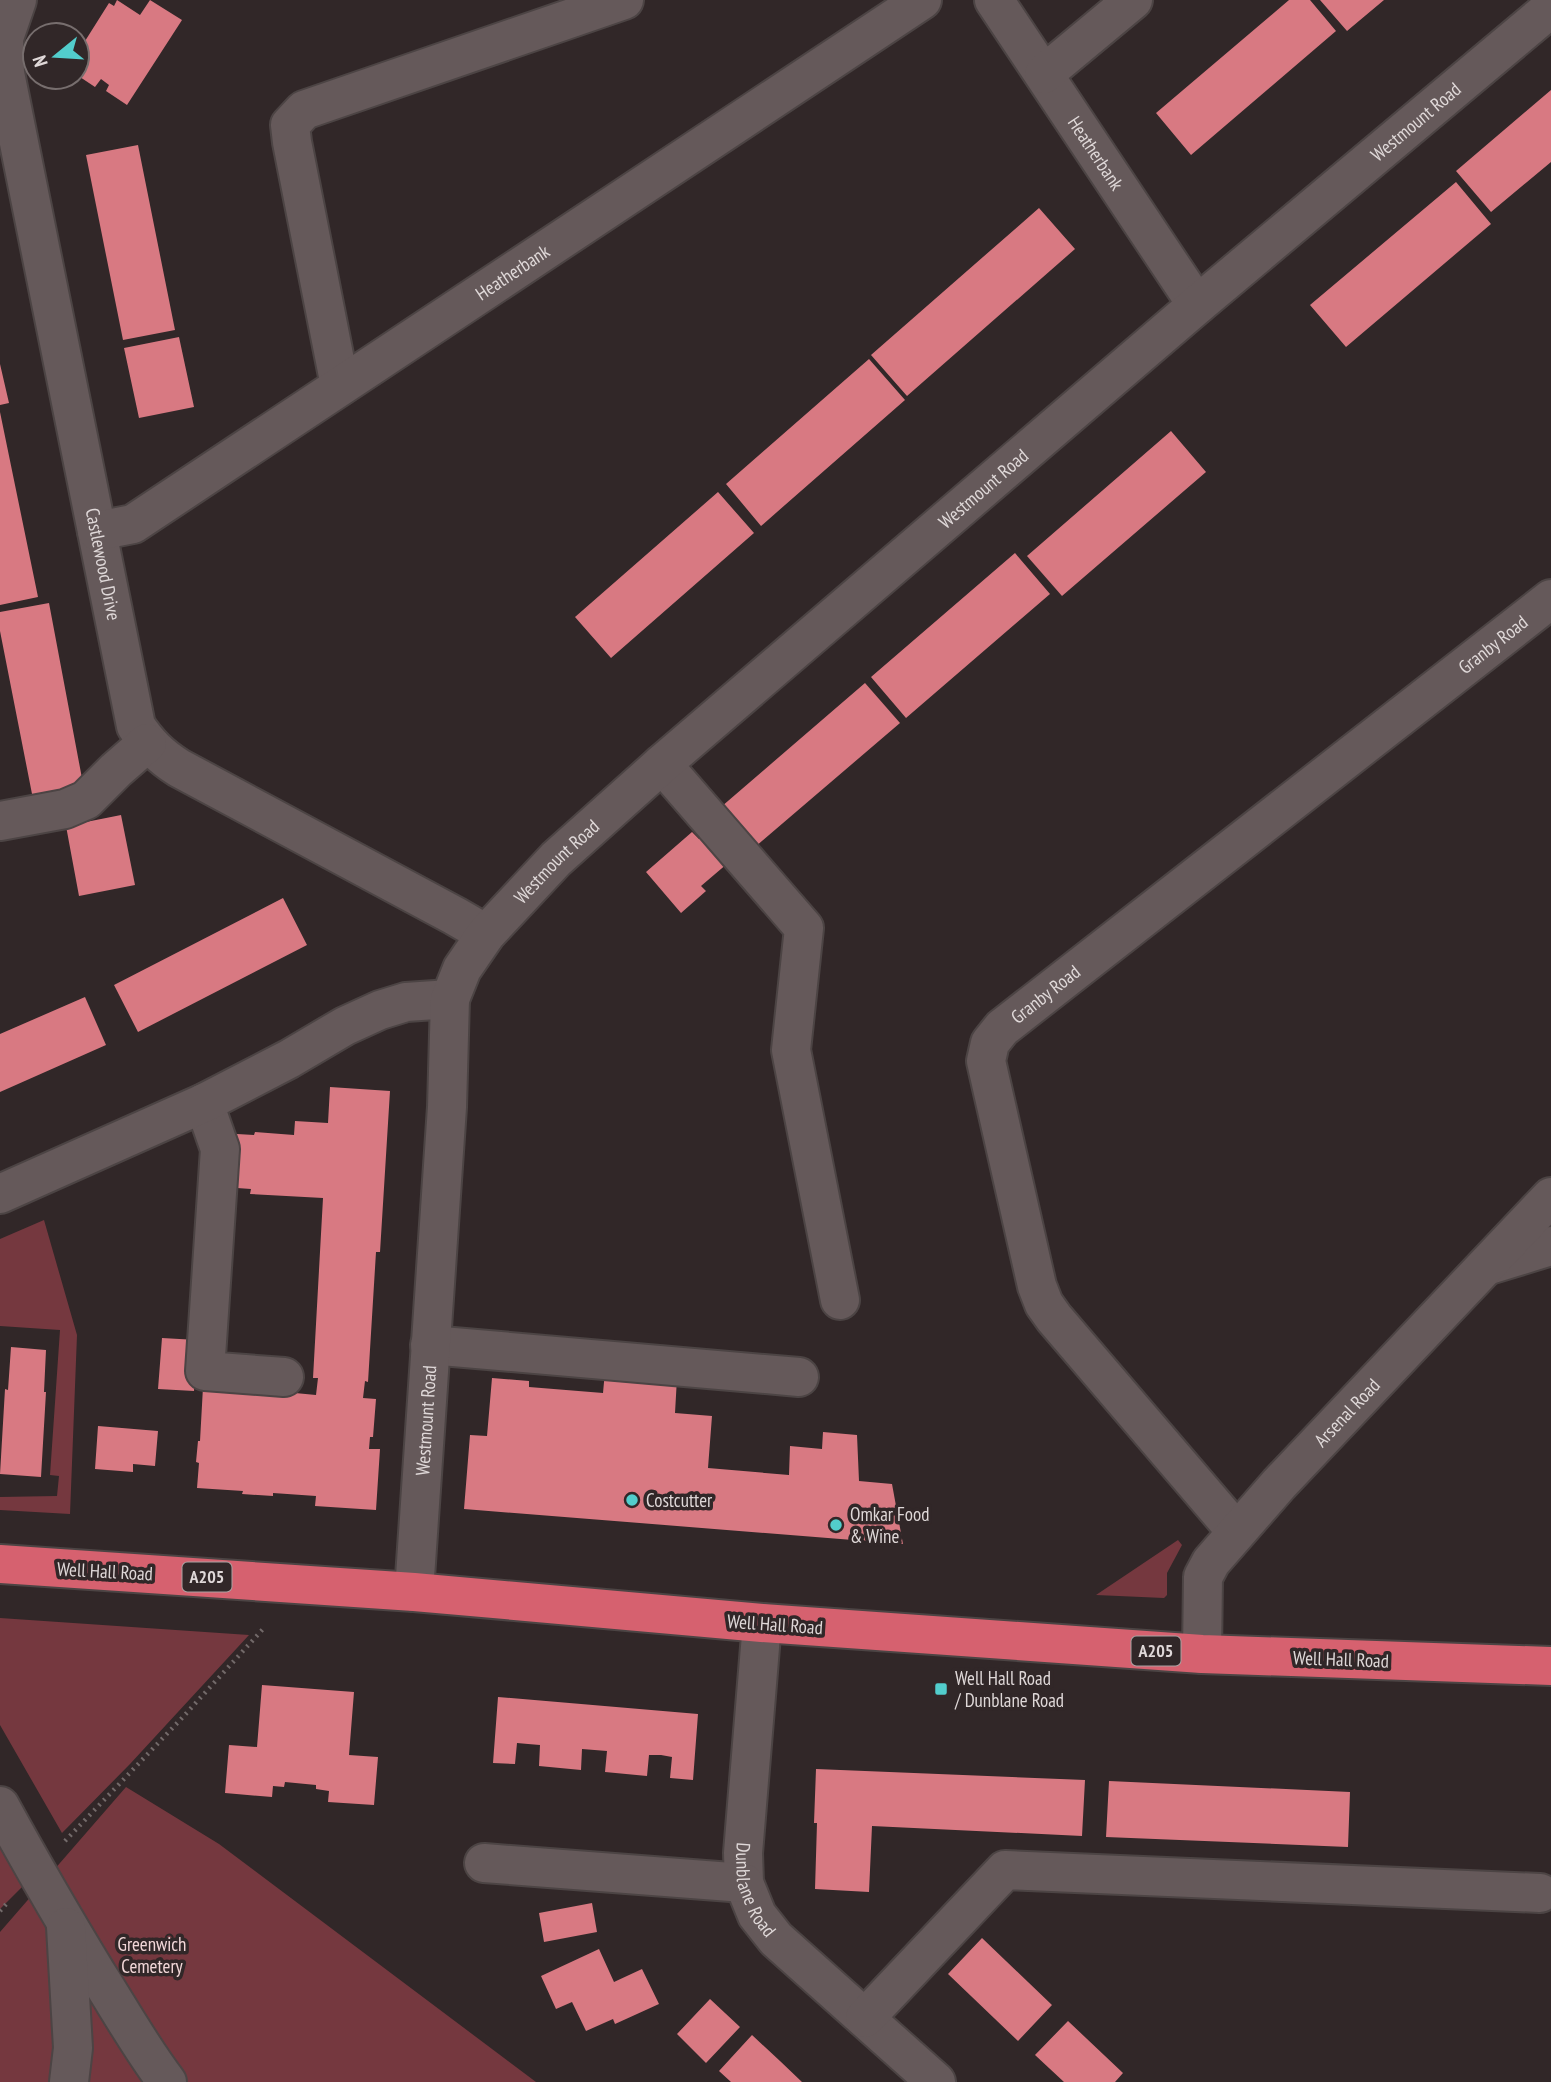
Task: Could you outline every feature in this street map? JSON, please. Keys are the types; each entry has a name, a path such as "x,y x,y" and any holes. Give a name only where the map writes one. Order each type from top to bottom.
{"highway":[{"name":"Well Hall Road","path":"0,1564 414,1592 762,1623 1202,1654 1551,1666"}],"street":[{"name":"Castlewood Drive","path":"17,0 4,38 5,74 136,726 147,743 179,768 486,934"},
{"path":"340,386 290,125 304,110 624,0"},
{"name":"Heatherbank","path":"97,531 133,524 922,0"},
{"name":"Heatherbank","path":"994,0 1197,305"},
{"path":"1044,74 1133,0"},
{"name":"Westmount Road","path":"414,1592 447,1107 450,999 462,969 486,934 556,859 662,764 1197,305 1551,8"},
{"name":"Granby Road","path":"1236,1531 1044,1304 1037,1286 986,1061 990,1043 1002,1028 1551,599"},
{"path":"0,821 65,809 86,800 147,743"},
{"path":"662,764 804,928 791,1050 840,1300"},
{"path":"0,1194 204,1103 289,1059 345,1026 380,1010 406,1002 450,999"},
{"path":"204,1103 220,1149 205,1371 284,1377"},
{"name":"Arsenal Road","path":"1202,1654 1203,1577 1211,1562 1236,1531 1336,1423 1551,1197"},
{"path":"1487,1266 1551,1246"},
{"path":"430,1345 799,1377"},
{"name":"Dunblane Road","path":"762,1623 743,1853 744,1883 758,1915 776,1939 936,2082"},
{"path":"0,1806 35,1871 148,2057 167,2082"},
{"path":"484,1863 744,1883"},
{"path":"865,2018 1005,1871 1540,1893"},
{"path":"66,1922 73,2048 69,2082"}],"path":[{"path":"35,1871 183,1718 264,1628"}],"green space":[{"path":"44,1220 77,1335 70,1514 0,1510 0,1497 57,1496 59,1476 50,1475 60,1330 0,1326 0,1239"},
{"path":"1178,1540 1182,1545 1167,1573 1167,1595 1164,1598 1096,1595"},
{"path":"0,1618 249,1635 62,1833 0,1725"},
{"name":"Greenwich Cemetery","path":"126,1787 219,1844 536,2082 0,2082 0,1932"},
{"path":"0,1835 26,1883 0,1909"}],"building":[{"path":"117,0 140,15 150,0 182,20 127,105 106,91 109,85 101,79 95,87 91,84 91,32 109,3 114,6"},
{"path":"1289,0 1310,0 1336,31 1191,155 1156,113"},
{"path":"1320,0 1384,0 1347,31"},
{"path":"1551,90 1551,162 1491,212 1456,171"},
{"path":"138,145 175,330 123,340 86,155"},
{"path":"1456,182 1491,224 1346,347 1310,305"},
{"path":"1039,208 1075,249 907,396 871,355"},
{"path":"179,337 194,407 139,418 124,348"},
{"path":"869,359 905,400 761,526 726,484"},
{"path":"0,364 9,403 0,405"},
{"path":"0,412 38,597 0,605"},
{"path":"1171,431 1206,472 1062,596 1027,556"},
{"path":"718,492 754,533 611,658 575,617"},
{"path":"1015,553 1050,594 906,718 871,677"},
{"path":"49,603 84,789 33,799 0,631 0,612"},
{"path":"865,683 900,723 755,847 721,807"},
{"path":"121,815 135,885 79,896 66,826"},
{"path":"692,832 699,839 704,835 728,863 701,886 706,891 681,913 646,872"},
{"path":"283,898 307,945 138,1032 114,985"},
{"path":"85,997 106,1045 0,1092 0,1034"},
{"path":"330,1087 390,1091 380,1252 376,1252 368,1382 365,1381 363,1398 376,1399 373,1437 370,1437 369,1449 380,1449 376,1510 315,1506 316,1496 242,1494 243,1491 197,1488 199,1463 196,1462 203,1387 295,1391 316,1395 318,1378 313,1378 323,1198 250,1194 251,1189 237,1188 236,1154 237,1134 254,1135 255,1132 294,1135 295,1121 328,1123"},
{"path":"162,1338 197,1340 194,1391 158,1389"},
{"path":"11,1347 46,1350 41,1477 0,1474 5,1389 8,1390"},
{"path":"605,1371 677,1378 675,1413 712,1416 708,1468 789,1475 790,1446 822,1449 823,1432 857,1435 859,1481 892,1484 903,1544 464,1509 470,1435 487,1436 492,1378 529,1381 529,1387 603,1393"},
{"path":"98,1426 158,1431 155,1466 133,1464 133,1472 95,1469"},
{"path":"262,1685 354,1692 349,1755 378,1757 374,1805 328,1802 329,1791 316,1789 316,1785 285,1782 284,1787 273,1786 272,1797 225,1793 229,1745 257,1747"},
{"path":"498,1697 698,1714 693,1780 670,1778 672,1757 661,1755 649,1755 647,1776 605,1772 607,1751 582,1749 581,1770 539,1766 540,1745 517,1743 515,1764 493,1763"},
{"path":"816,1769 1085,1780 1082,1836 872,1826 869,1892 815,1889"},
{"path":"1109,1781 1350,1792 1348,1847 1106,1837"},
{"path":"592,1903 597,1932 544,1942 539,1913"},
{"path":"982,1938 1052,2005 1018,2041 948,1974"},
{"path":"599,1949 614,1982 642,1969 659,2004 615,2024 613,2019 586,2031 572,2002 556,2009 541,1976"},
{"path":"710,1999 740,2027 706,2063 677,2034"},
{"path":"1068,2021 1123,2073 1115,2082 1064,2082 1035,2055"},
{"path":"752,2035 802,2082 731,2082 719,2071"}],"place":[{"name":"Costcutter","path":"632,1500"},
{"name":"Omkar Food & Wine","path":"836,1525"},
{"name":"Well Hall Road / Dunblane Road","path":"941,1689"}]}
